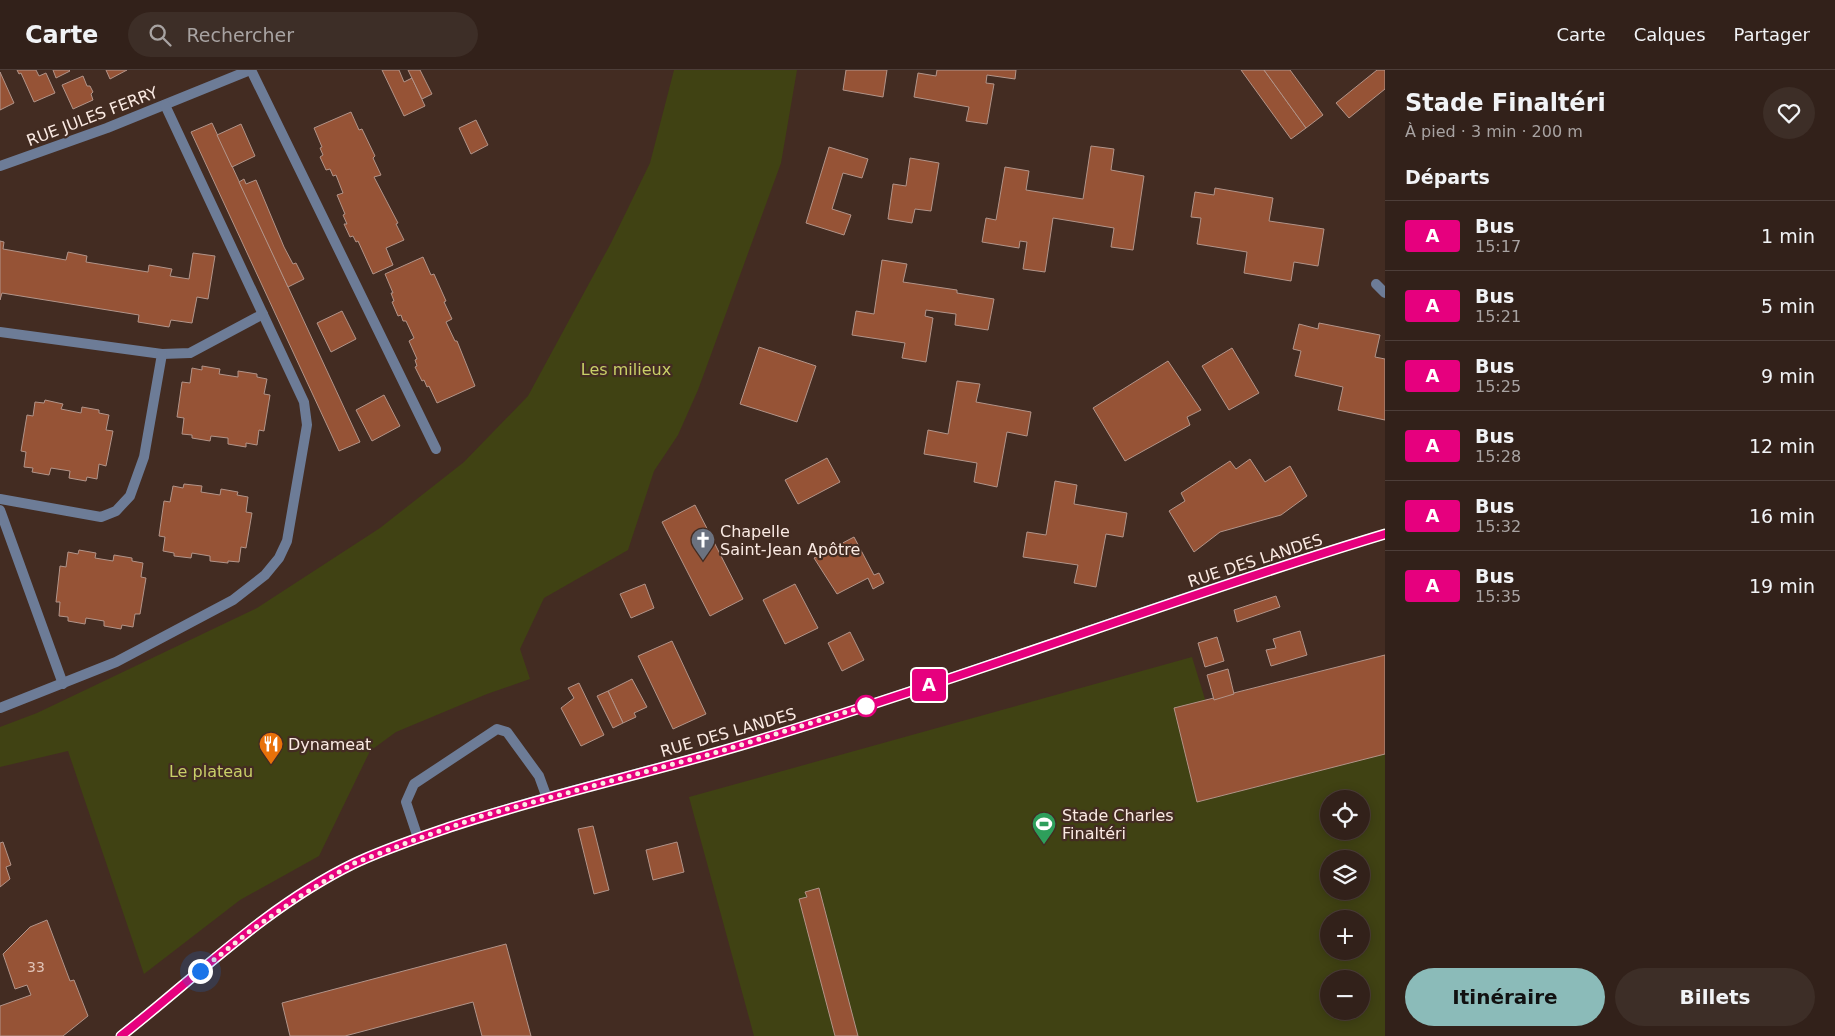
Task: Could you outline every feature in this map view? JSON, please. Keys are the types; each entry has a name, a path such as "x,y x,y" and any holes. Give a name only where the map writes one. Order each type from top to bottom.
{"street":[{"name":"RUE JULES FERRY","path":"0,166 107,128 250,70"},
{"path":"250,70 436,449"},
{"path":"1,704 63,684 116,662 234,600 265,575 283,550 287,541 308,425 304,402 165,105"},
{"path":"1376,284 1385,293"},
{"path":"0,332 162,354 190,353 263,314"},
{"path":"0,499 101,517 116,511 130,496 144,457 162,354"},
{"path":"0,510 63,684"},
{"name":"RUE DES LANDES","path":"121,1036 250,931 352,864 418,838 547,798 780,734 1175,601 1385,534"},
{"path":"418,838 406,802 414,784 497,729 507,732 539,776 547,798"}],"green space":[{"name":"Le plateau","path":"674,70 797,70 781,163 698,390 678,435 654,471 628,550 544,598 520,649 530,679 487,694 396,732 370,751 319,856 240,900 144,974 68,751 0,767 0,727 37,713 257,608 380,528 464,462 528,396 611,243 650,163"},
{"name":"Stade Charles Finaltéri","path":"1192,657 1208,709 1385,660 1385,1036 754,1036 689,797"}],"building":[{"path":"17,70 36,70 39,76 46,73 55,93 34,102 21,73 19,74"},
{"path":"53,70 69,70 70,71 56,78"},
{"path":"106,70 127,70 110,79"},
{"path":"382,70 399,70 404,82 412,78 425,106 404,116"},
{"path":"408,70 420,70 432,94 422,99"},
{"path":"846,70 887,70 883,97 843,90"},
{"path":"937,70 1016,70 1015,79 987,75 986,83 994,84 987,124 966,121 969,107 914,97 918,73 936,76"},
{"path":"1241,70 1264,70 1306,128 1291,139"},
{"path":"1264,70 1290,70 1323,115 1306,128"},
{"path":"1377,70 1385,70 1385,89 1349,118 1336,103"},
{"path":"0,72 14,103 0,110"},
{"path":"83,76 87,86 90,86 93,92 91,94 93,100 73,109 62,85"},
{"path":"351,112 359,130 362,129 375,156 373,158 381,175 374,177 398,223 396,224 404,240 386,248 393,265 373,274 358,241 356,242 353,236 350,237 344,224 347,224 343,215 345,214 337,195 343,193 336,175 333,176 330,169 326,170 320,157 323,155 320,148 322,147 314,128"},
{"path":"476,120 488,145 471,154 459,128"},
{"path":"212,123 360,442 339,451 191,132"},
{"path":"241,124 255,156 232,167 217,135"},
{"path":"1091,146 1114,149 1111,170 1144,176 1133,250 1111,247 1114,228 1053,218 1045,272 1023,269 1027,242 1020,241 1019,248 982,242 986,218 996,220 1005,167 1029,171 1026,190 1083,199"},
{"path":"829,147 868,159 862,178 843,173 832,209 851,215 844,235 806,223"},
{"path":"910,158 939,163 931,211 915,209 912,223 888,219 893,184 906,186"},
{"path":"244,179 246,184 256,180 284,247 293,264 296,263 304,279 288,287 239,182"},
{"path":"1215,188 1273,198 1269,221 1324,229 1318,266 1294,262 1291,281 1244,273 1247,252 1197,244 1201,218 1191,217 1195,192 1214,195"},
{"path":"0,241 4,242 3,249 66,260 68,252 87,256 86,262 148,272 149,265 172,269 170,276 189,279 193,253 215,256 208,299 197,297 192,323 171,320 169,327 138,322 139,315 2,293 0,300"},
{"path":"423,257 431,275 434,274 446,301 444,302 452,319 446,322 455,341 457,341 475,386 437,403 429,386 427,387 424,380 422,381 415,367 417,366 415,360 417,359 409,341 414,338 406,321 403,321 401,315 398,316 392,302 394,301 391,293 393,293 385,274"},
{"path":"882,260 907,264 903,282 957,290 957,293 994,299 988,330 955,325 956,314 926,310 925,316 933,318 926,362 902,358 905,343 852,335 856,311 874,314"},
{"path":"342,311 356,339 331,352 317,323"},
{"path":"1319,323 1380,335 1375,357 1385,359 1385,420 1338,410 1343,387 1295,376 1301,351 1293,349 1299,324 1318,329"},
{"path":"759,347 816,366 797,422 740,404"},
{"path":"1232,348 1259,393 1229,410 1202,366"},
{"path":"1168,361 1201,410 1187,417 1190,425 1125,461 1093,408"},
{"path":"202,366 220,369 219,374 238,377 238,371 257,374 257,377 267,379 264,394 270,395 264,431 259,430 257,445 246,443 246,447 228,444 228,438 211,436 210,441 182,434 184,418 177,417 182,382 190,383 192,368 202,370"},
{"path":"957,381 980,384 976,402 1031,412 1027,436 1007,432 997,487 974,482 977,463 924,454 928,430 948,434"},
{"path":"384,395 400,426 372,441 356,410"},
{"path":"45,400 63,404 61,409 81,413 82,407 99,410 99,413 109,415 106,430 113,431 106,466 99,464 97,479 87,477 86,481 69,478 70,471 51,468 49,475 32,472 33,468 24,467 26,452 21,451 27,415 33,416 35,402 44,403"},
{"path":"827,458 840,482 798,504 785,480"},
{"path":"1250,459 1265,482 1290,466 1307,496 1281,515 1220,532 1194,552 1169,511 1185,501 1181,493 1230,461 1236,469"},
{"path":"1055,481 1077,485 1074,504 1127,513 1123,537 1106,534 1096,587 1074,583 1078,565 1023,557 1027,532 1046,535"},
{"path":"184,484 202,486 201,492 220,495 221,489 238,492 237,495 248,497 246,512 252,513 246,548 241,547 239,562 210,561 210,556 192,553 191,558 174,556 174,553 163,551 165,537 159,536 164,501 170,502 173,486 183,488"},
{"name":"Chapelle Saint-Jean Apôtre","path":"695,505 743,599 710,616 662,522"},
{"path":"854,537 874,575 879,573 884,583 873,589 868,578 837,594 814,558"},
{"path":"79,550 96,553 95,558 113,561 114,555 132,558 132,561 143,563 141,577 146,578 140,614 135,614 133,627 122,625 121,629 104,626 104,621 86,618 85,624 68,621 68,617 59,616 60,602 56,602 60,566 66,567 68,552 78,554"},
{"path":"645,584 654,608 631,618 620,594"},
{"path":"795,584 818,628 785,644 763,600"},
{"path":"1276,596 1280,607 1237,622 1234,610"},
{"path":"1300,631 1307,655 1271,666 1266,650 1276,648 1273,639"},
{"path":"850,632 864,660 842,671 828,643"},
{"path":"1217,637 1224,661 1205,667 1198,643"},
{"path":"672,641 706,714 673,729 638,656"},
{"path":"1385,655 1385,754 1197,802 1174,708"},
{"path":"1228,669 1234,694 1214,700 1207,675"},
{"path":"632,679 647,707 634,713 636,717 623,723 608,691"},
{"path":"579,683 604,735 581,746 561,708 574,698 568,688"},
{"path":"608,691 623,723 613,728 597,696"},
{"path":"593,826 609,890 594,894 578,829"},
{"path":"3,842 11,865 6,867 10,879 0,887 0,843"},
{"path":"677,842 684,872 653,880 646,850"},
{"path":"819,888 858,1036 835,1036 799,899 807,897 805,892"},
{"path":"47,920 70,981 74,980 88,1016 63,1036 0,1036 0,1006 31,995 27,985 15,989 3,954 30,927"},
{"path":"506,944 531,1036 482,1036 473,1002 345,1036 290,1036 282,1003"}],"bus line":[{"name":"A","path":"121,1036 250,931 352,864 482,816 780,734 1175,601 1385,534"}],"place":[{"name":"Chapelle Saint-Jean Apôtre","path":"703,561"},
{"name":"Dynameat","path":"271,765"},
{"name":"Stade Charles Finaltéri","path":"1044,845"}],"route":[{"path":"200,971 250,931 352,864 482,816 718,752 866,706"}],"park label":[{"name":"Les milieux","path":"626,369"}]}
